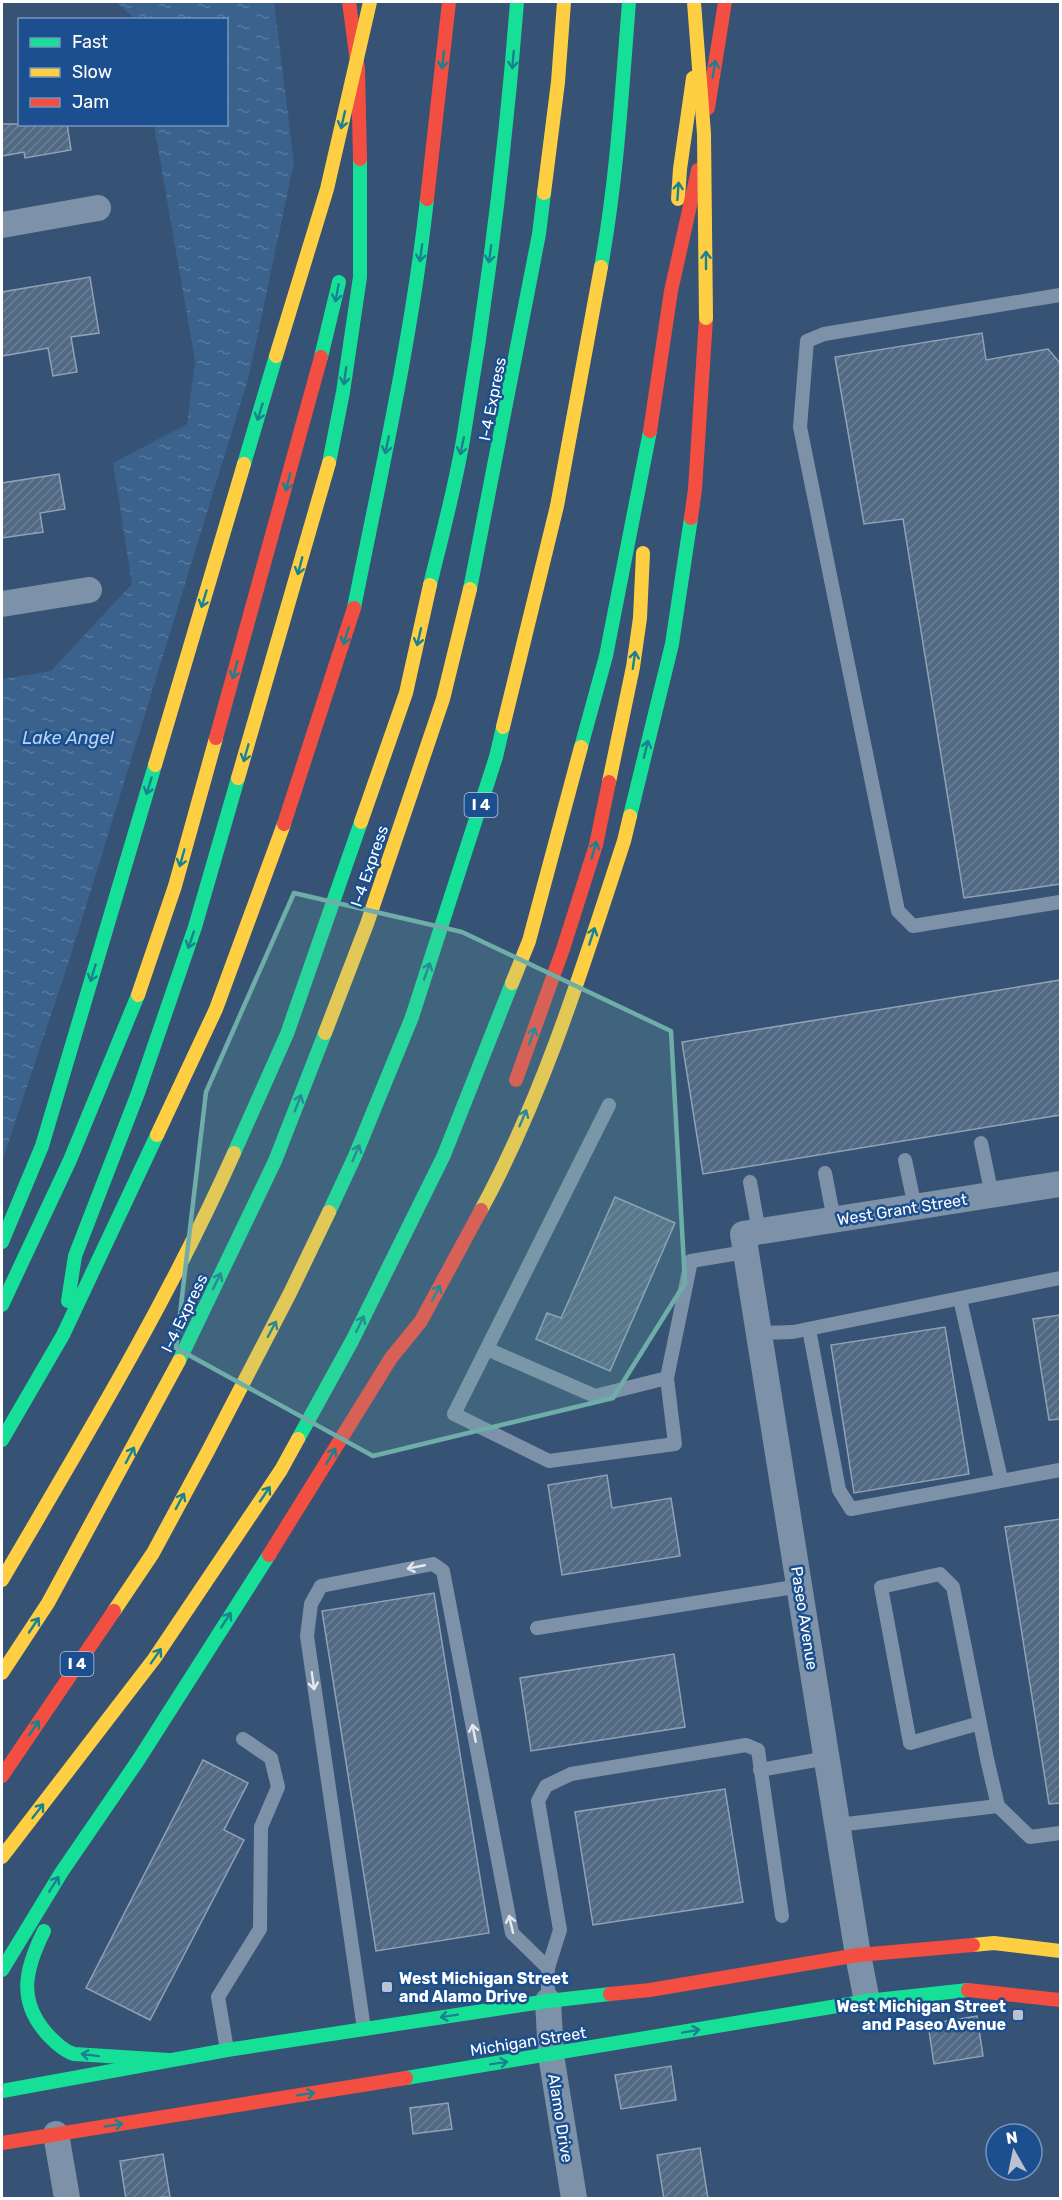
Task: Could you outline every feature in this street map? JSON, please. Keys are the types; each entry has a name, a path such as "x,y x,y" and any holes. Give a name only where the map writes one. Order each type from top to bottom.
{"main road":[{"path":"63,1335 75,1256 138,1093 195,927 328,467 343,392 360,277 361,153 358,69 349,2"},
{"path":"2,1242 42,1146 327,189 370,2"},
{"path":"2,1440 63,1335 216,1010 281,834 351,621 395,406 421,253 449,2"},
{"name":"I-4 Express","path":"2,1580 129,1364 218,1189 287,1034 406,693 464,436 500,182 517,2"},
{"name":"I-4 Express","path":"2,1673 48,1603 166,1388 275,1161 367,924 443,699 468,595 502,434 539,234 558,82 564,2"},
{"name":"I 4","path":"2,1776 153,1553 290,1293 355,1156 412,1017 496,757 557,506 608,230 629,2"},
{"path":"2,1970 34,1916 139,1759 301,1505 391,1358 421,1321 503,1169 569,1007 624,841 672,644 695,489 706,318 704,134 694,2"},
{"path":"2,1857 154,1659 281,1470 352,1341 444,1155 529,941 606,656 649,440 671,291 680,169 704,2"},
{"path":"671,291 698,172 725,2"},
{"path":"346,241 361,153"},
{"path":"2,1305 94,1104 168,908 289,478 334,307 342,263"},
{"path":"512,1094 563,949 596,845 633,666 640,618 649,440"},
{"path":"391,1358 406,1316"},
{"path":"139,1759 54,1911 30,1961 25,1986 40,2028 68,2053 169,2060"},
{"path":"2,1958 34,1916"},
{"path":"2,2091 169,2060 364,2028 548,2001 650,1990 858,1955 994,1943 1060,1951"},
{"name":"Michigan Street","path":"2,2143 551,2055 867,2001 967,1990 1060,2000"}],"street":[{"path":"2,225 98,208"},
{"path":"2,604 89,590"},
{"name":"West Grant Street","path":"749,1239 834,1220 1060,1184"},
{"name":"Paseo Avenue","path":"749,1239 759,1333 867,2001"},
{"name":"Alamo Drive","path":"548,2001 551,2055 574,2199"},
{"path":"56,2134 67,2199"}],"lane":[{"path":"1060,295 824,334 807,341 800,427 898,911 913,926 1060,902"},
{"path":"609,1105 454,1414 549,1461 675,1444 667,1377 691,1261 749,1239 750,1182"},
{"path":"981,1143 992,1195"},
{"path":"905,1160 915,1207"},
{"path":"825,1173 834,1220"},
{"path":"759,1333 793,1332 1060,1278"},
{"path":"960,1299 1001,1479"},
{"path":"809,1329 838,1490 851,1509 1001,1479 1060,1470"},
{"path":"487,1349 595,1396 667,1377"},
{"path":"364,2028 307,1636 311,1604 321,1586 433,1564 443,1571 512,1934 548,1968"},
{"path":"980,1723 910,1743 881,1587 940,1574 953,1587 998,1806 1030,1837 1060,1833"},
{"path":"537,1628 800,1586"},
{"path":"227,2050 218,1997 260,1929 261,1827 278,1788 272,1758 243,1739"},
{"path":"548,2001 548,1968 560,1930 538,1801 546,1786 571,1774 746,1745 758,1750 782,1916"},
{"path":"760,1770 827,1758"},
{"path":"838,1825 998,1806"}],"highlighted area":[{"path":"294,893 462,932 671,1031 685,1283 613,1398 373,1456 176,1348 206,1092"}],"water":[{"name":"Lake Angel","path":"116,2 274,2 294,162 249,376 71,955 2,1162 2,679 51,671 132,584 113,463 187,424 195,361 154,126 228,126 228,18 134,18"}],"building":[{"path":"2,124 67,126 71,150 25,158 24,152 2,156"},
{"path":"90,277 99,333 71,337 77,372 53,376 48,348 2,356 2,292"},
{"path":"982,333 986,360 1048,349 1060,363 1060,884 964,898 903,519 864,524 835,357"},
{"path":"59,474 65,509 40,513 43,532 2,538 2,483"},
{"path":"1060,980 1060,1115 703,1174 682,1042"},
{"path":"615,1197 675,1223 610,1371 536,1339 547,1313 561,1318"},
{"path":"1060,1315 1060,1419 1049,1420 1033,1319"},
{"path":"945,1327 969,1474 854,1493 831,1345"},
{"path":"607,1475 612,1508 671,1498 680,1556 562,1575 548,1485"},
{"path":"1060,1519 1060,1803 1049,1804 1005,1527"},
{"path":"434,1593 489,1933 376,1951 322,1611"},
{"path":"674,1654 685,1727 531,1751 520,1678"},
{"path":"203,1760 248,1783 224,1830 244,1840 150,2020 86,1988"},
{"path":"725,1789 743,1902 593,1925 575,1812"},
{"path":"977,2016 983,2056 934,2064 928,2024"},
{"path":"671,2066 676,2100 621,2109 615,2075"},
{"path":"448,2103 452,2129 413,2134 410,2108"},
{"path":"700,2148 708,2199 664,2199 657,2155"},
{"path":"163,2154 170,2197 126,2199 120,2161"}],"traffic: fast":[{"path":"430,585 457,472 481,327 502,165 517,2"},
{"path":"601,267 615,168 629,2"},
{"path":"329,463 343,392 360,277 360,159"},
{"path":"470,589 539,234 544,193"},
{"path":"354,608 404,353 427,199"},
{"path":"321,357 339,282"},
{"path":"244,464 276,356"},
{"path":"581,747 606,656 650,431"},
{"path":"630,816 672,644 691,518"},
{"path":"329,1212 355,1156 412,1017 496,757 503,727"},
{"path":"2,1242 42,1146 155,765"},
{"path":"68,1301 75,1256 138,1093 195,927 238,778"},
{"path":"234,1153 287,1034 361,822"},
{"path":"298,1439 352,1341 444,1155 512,983"},
{"path":"2,1305 70,1160 138,995"},
{"path":"179,1361 275,1161 325,1033"},
{"path":"2,1440 63,1335 157,1135"},
{"path":"2,1970 61,1873 139,1759 269,1555"},
{"path":"44,1931 32,1958 27,1984 32,2010 48,2035 63,2049 74,2054 169,2060"},
{"path":"406,2078 867,2001 968,1990"},
{"path":"2,2091 227,2050 548,2001 610,1994"}],"traffic: slow":[{"path":"276,356 327,189 370,2"},
{"path":"544,193 558,82 564,2"},
{"path":"694,2 704,134 706,318"},
{"path":"678,199 693,78"},
{"path":"503,727 557,506 601,267"},
{"path":"238,778 329,463"},
{"path":"155,765 244,464"},
{"path":"609,782 633,667 640,618 643,553"},
{"path":"361,822 406,693 430,585"},
{"path":"325,1033 367,924 443,699 470,589"},
{"path":"138,995 175,886 216,738"},
{"path":"512,983 529,941 581,747"},
{"path":"481,1210 524,1121 561,1029 624,841 630,816"},
{"path":"157,1135 216,1009 284,824"},
{"path":"2,1580 153,1316 234,1153"},
{"path":"114,1611 153,1553 208,1451 329,1212"},
{"path":"2,1673 48,1603 179,1361"},
{"path":"2,1857 154,1659 281,1470 298,1439"},
{"path":"973,1945 994,1943 1060,1951"}],"traffic: jam":[{"path":"349,2 358,69 360,159"},
{"path":"427,199 449,2"},
{"path":"708,108 725,2"},
{"path":"650,431 671,291 698,170"},
{"path":"691,518 695,489 706,318"},
{"path":"216,738 321,357"},
{"path":"284,824 354,608"},
{"path":"516,1080 563,949 596,845 609,782"},
{"path":"269,1555 391,1358 421,1321 481,1210"},
{"path":"2,1776 114,1611"},
{"path":"610,1994 650,1990 858,1955 973,1945"},
{"path":"968,1990 1060,2000"},
{"path":"2,2143 406,2078"}],"place":[{"name":"West Michigan Street and Alamo Drive","path":"387,1987"},
{"name":"West Michigan Street and Paseo Avenue","path":"1018,2015"}]}
